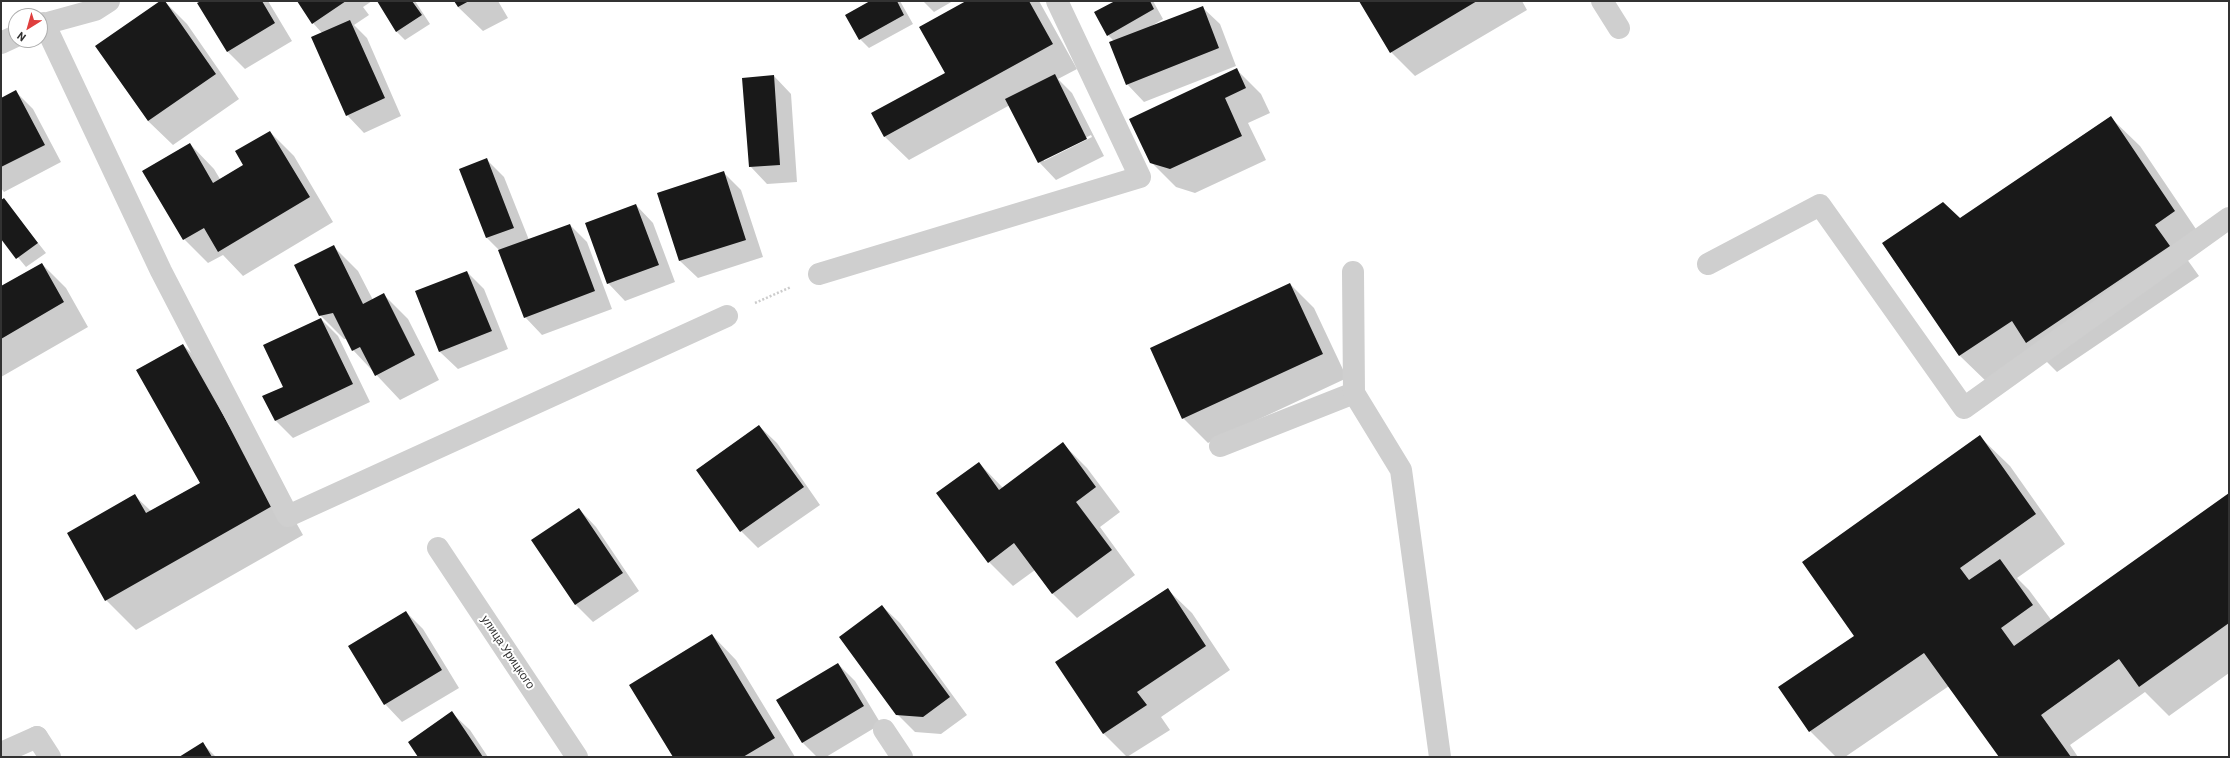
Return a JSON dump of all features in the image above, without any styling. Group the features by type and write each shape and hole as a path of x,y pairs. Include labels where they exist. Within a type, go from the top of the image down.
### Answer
{"street":[{"path":"48,22 94,10 109,1"},
{"path":"819,274 1140,176 1057,1"},
{"path":"1602,1 1619,28"},
{"path":"48,36 161,271 288,516 727,316"},
{"path":"1708,264 1820,205 1964,408 2229,218"},
{"path":"1353,272 1354,393 1401,470 1440,757"},
{"path":"1220,446 1354,393"},
{"name":"улица Урицкого","path":"438,548 577,757"},
{"path":"884,730 902,757"},
{"path":"1,753 37,737 50,757"}],"path":[{"path":"727,316 819,274"}],"building":[{"path":"160,1 165,1 216,74 148,121 95,46"},
{"path":"201,1 262,1 275,23 227,52 197,3"},
{"path":"297,1 346,1 312,24"},
{"path":"377,1 412,1 422,15 396,32"},
{"path":"454,1 469,1 458,7"},
{"path":"870,1 897,1 904,15 859,40 845,15"},
{"path":"966,1 1029,1 1053,44 884,137 871,113 945,73 919,27"},
{"path":"1115,1 1150,1 1154,9 1107,36 1094,12"},
{"path":"1359,1 1477,1 1390,53"},
{"path":"1203,6 1219,48 1126,85 1109,42"},
{"path":"350,20 385,98 346,116 311,37"},
{"path":"1237,68 1246,88 1225,98 1242,136 1170,169 1150,163 1129,119"},
{"path":"1055,74 1087,139 1038,163 1005,99"},
{"path":"774,75 780,165 749,167 742,78"},
{"path":"16,90 45,145 1,167 1,98"},
{"path":"2111,116 2175,211 2155,225 2170,246 2026,343 2012,321 1959,356 1882,243 1943,202 1960,218"},
{"path":"270,131 310,197 218,252 204,228 183,240 142,171 190,143 213,183 243,165 235,151"},
{"path":"487,158 514,228 486,238 459,169"},
{"path":"724,171 746,240 679,261 657,193"},
{"path":"4,198 38,243 16,259 1,239 1,200"},
{"path":"636,204 659,265 607,284 585,223"},
{"path":"570,224 595,291 524,318 498,250"},
{"path":"334,245 363,304 384,293 415,355 375,376 360,347 352,351 333,313 319,316 294,265"},
{"path":"42,263 64,302 1,339 1,286"},
{"path":"467,271 492,331 439,352 415,291"},
{"path":"1290,283 1323,354 1182,419 1150,348"},
{"path":"321,318 353,384 275,421 262,396 283,387 263,345"},
{"path":"183,344 274,505 105,601 67,533 135,494 146,513 200,483 136,370"},
{"path":"759,425 804,487 740,532 696,470"},
{"path":"1980,435 2036,514 1960,568 1969,580 2000,559 2033,605 2001,628 2014,646 2229,493 2229,623 2139,687 2119,659 2041,715 2071,757 1999,757 1924,653 1809,732 1778,687 1854,636 1802,562"},
{"path":"1063,442 1096,487 1076,502 1112,550 1052,594 1014,543 988,563 936,493 979,462 999,490"},
{"path":"579,508 623,573 575,605 531,540"},
{"path":"1168,588 1206,646 1137,692 1147,705 1103,734 1055,662"},
{"path":"882,605 950,697 923,717 896,715 839,637"},
{"path":"406,611 442,670 384,705 348,646"},
{"path":"712,634 775,738 743,757 673,757 629,685"},
{"path":"838,663 864,706 802,743 776,700"},
{"path":"452,711 483,757 418,757 408,742"},
{"path":"203,742 212,757 179,757"}]}
